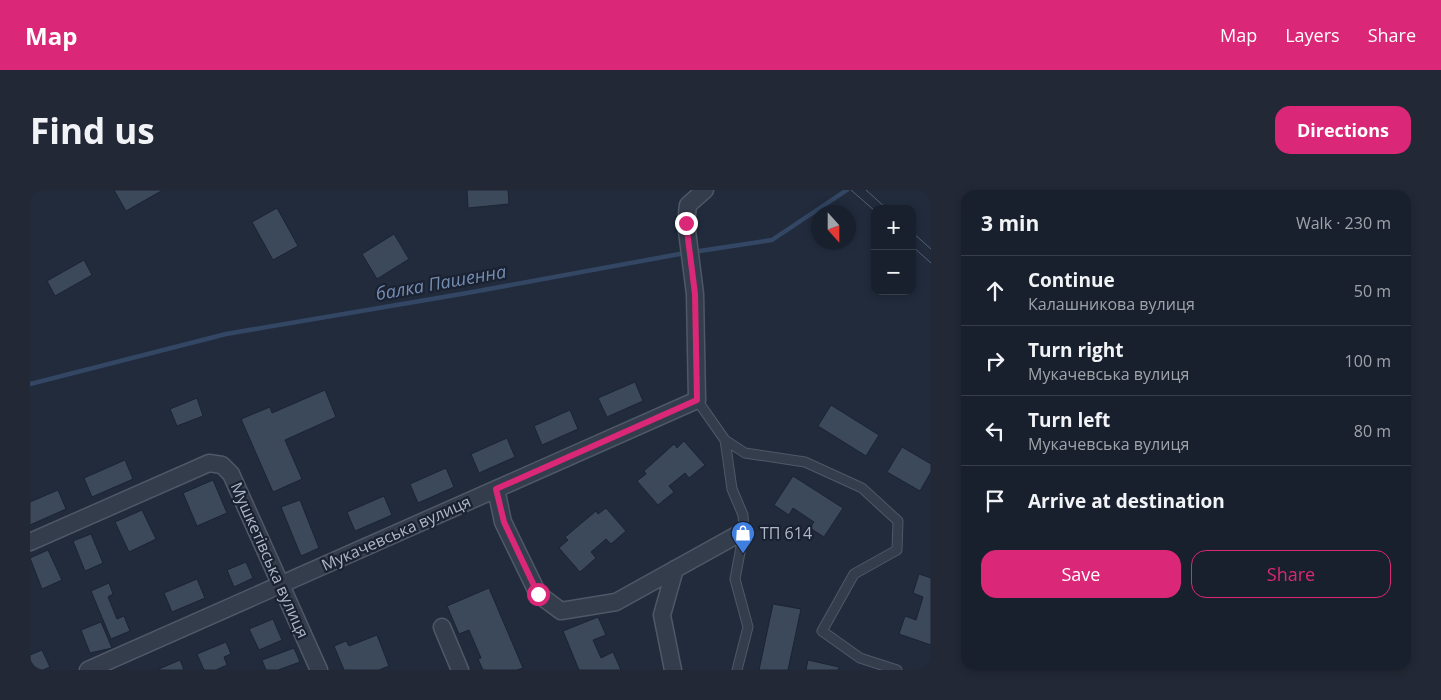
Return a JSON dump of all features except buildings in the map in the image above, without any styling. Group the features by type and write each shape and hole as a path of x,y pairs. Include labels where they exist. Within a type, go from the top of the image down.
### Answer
{"street":[{"path":"697,400 695,294 686,223 688,205 705,190"},
{"name":"Мукачевська вулиця","path":"88,670 697,400"},
{"name":"Мушкетівська вулиця","path":"30,542 209,463 222,466 230,474 282,584 319,670"},
{"path":"496,489 504,522 538,594 561,611 616,602 744,531"},
{"path":"672,670 662,615 675,570"},
{"path":"442,627 460,670"}],"lane":[{"path":"697,400 725,440 745,453 805,462 862,488 898,521 897,550 854,574 822,630 860,658 897,670"},
{"path":"725,440 732,489 744,515 744,531 735,579 748,627 737,670"}],"waterway":[{"name":"балка Пашенна","path":"693,252 772,240 847,190"},
{"name":"балка Пашенна","path":"30,384 226,334 467,293 685,253"}],"tram line":[{"path":"851,190 871,208"},
{"path":"866,190 883,205"},
{"path":"916,236 931,249"},
{"path":"916,250 931,263"}],"place":[{"name":"ТП 614","path":"743,554"}],"route":[{"path":"538,594 504,522 496,489 697,400 695,294 686,223"}]}
